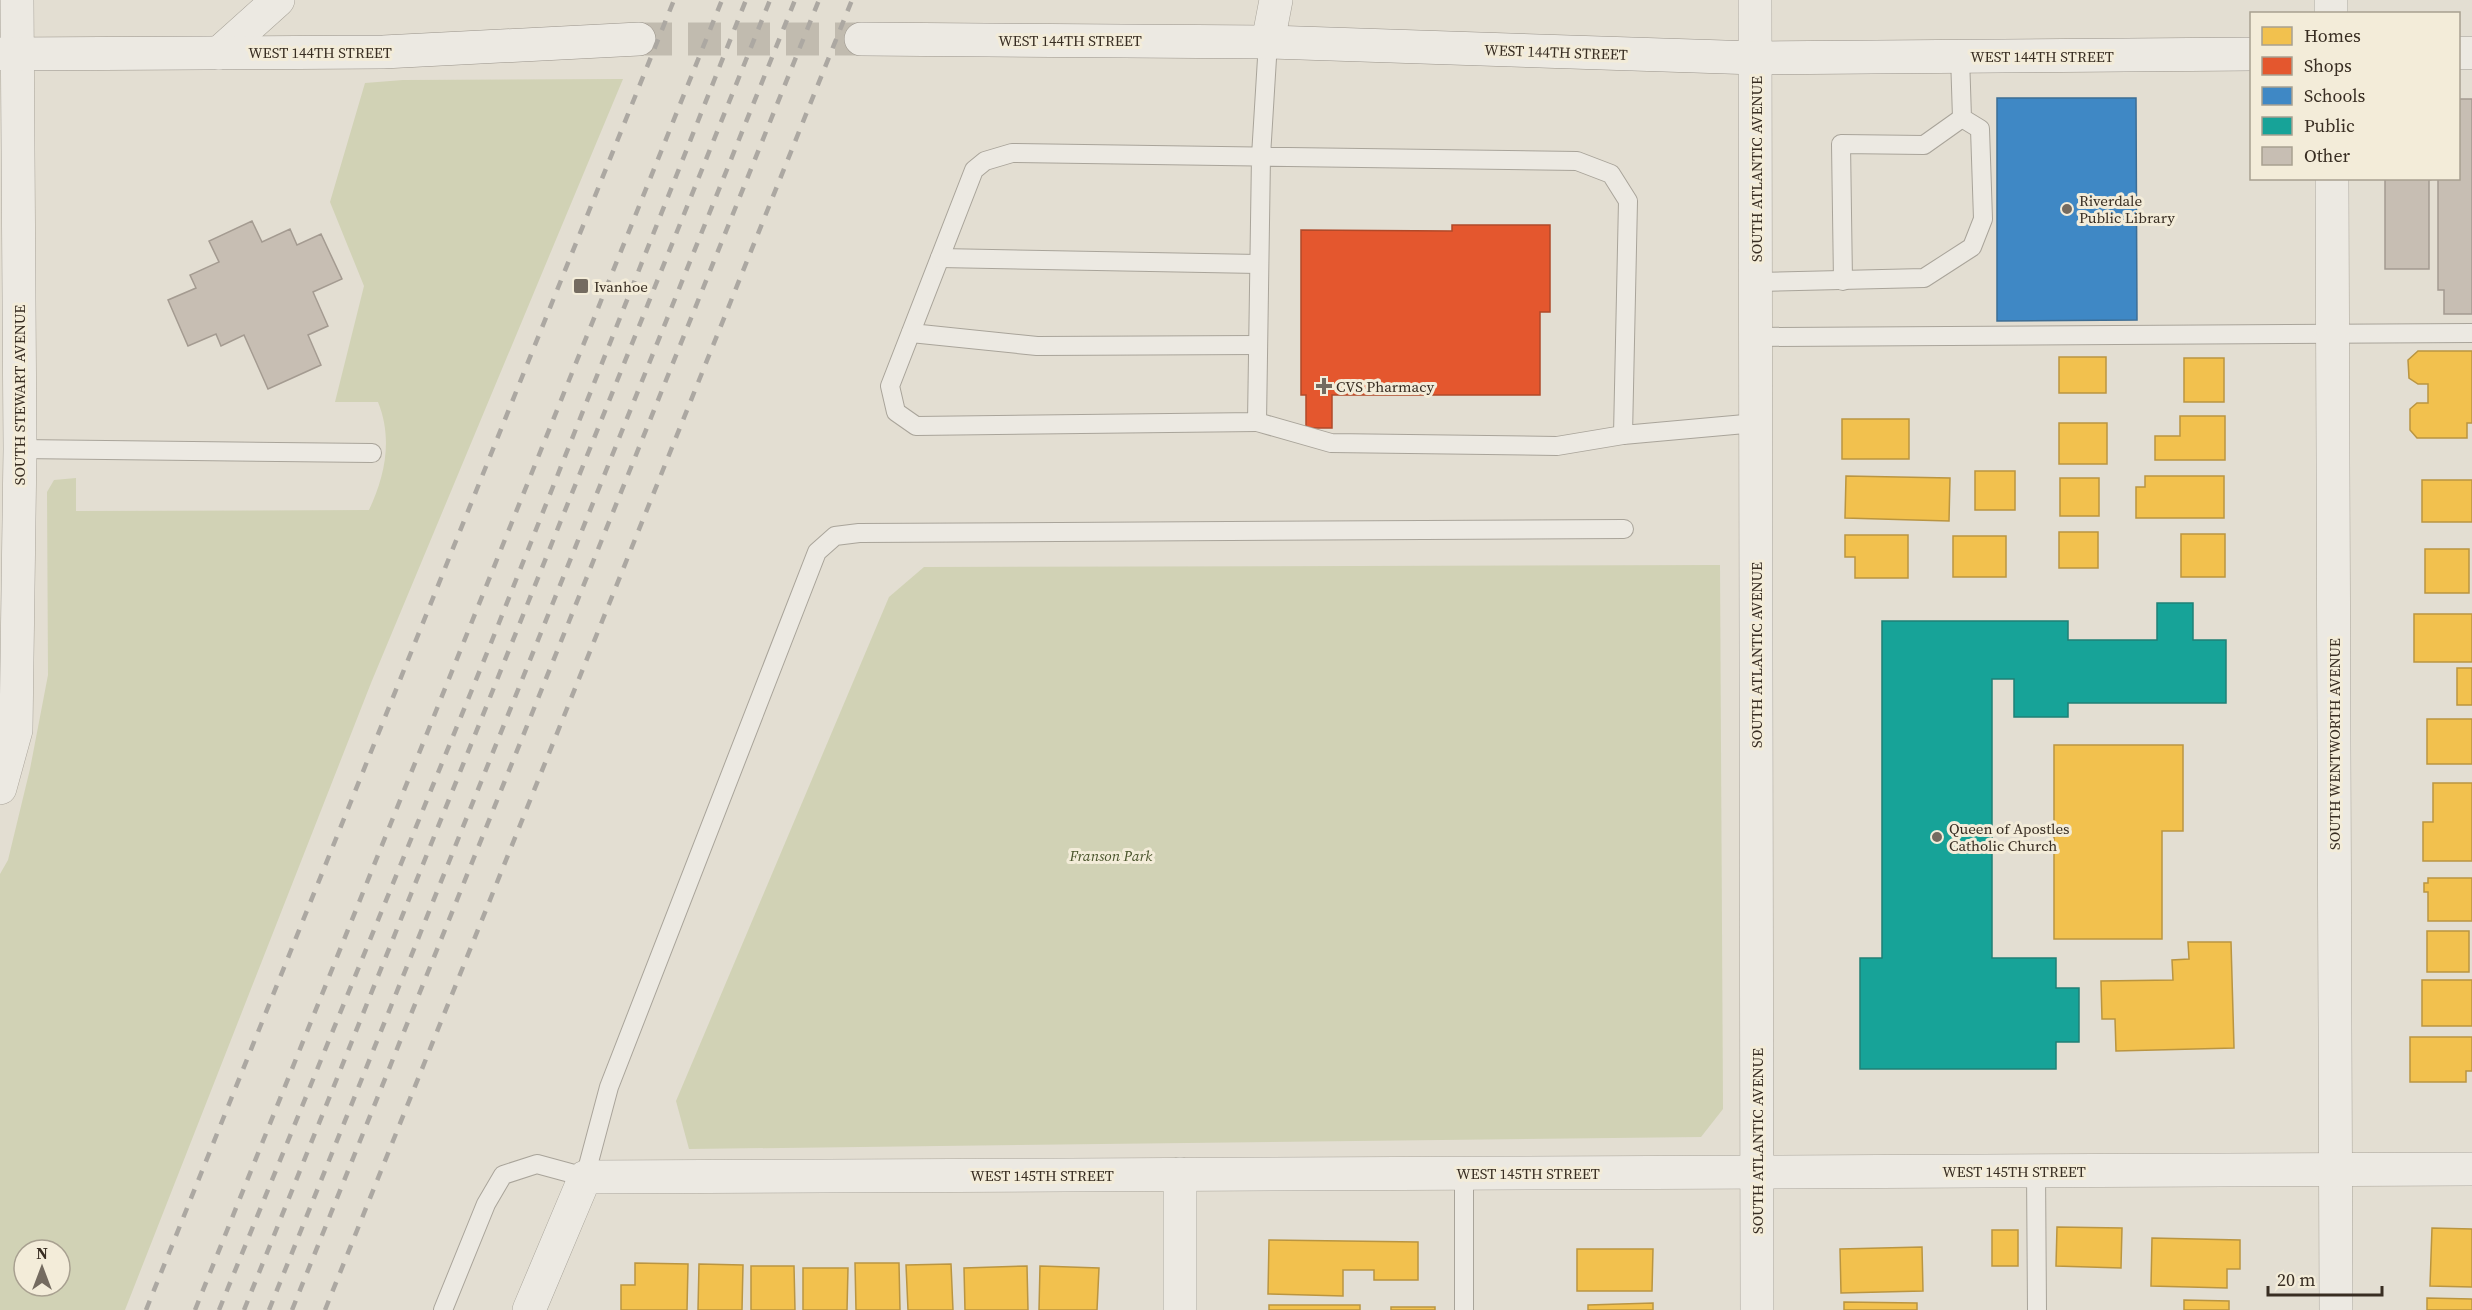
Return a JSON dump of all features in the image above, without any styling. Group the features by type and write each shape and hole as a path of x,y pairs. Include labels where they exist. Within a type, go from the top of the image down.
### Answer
{"street":[{"name":"SOUTH STEWART AVENUE","path":"0,788 16,730 20,448 10,348 8,54 17,0"},
{"path":"219,53 278,0"},
{"path":"1268,42 1276,0"},
{"name":"SOUTH ATLANTIC AVENUE","path":"1755,0 1757,1310"},
{"name":"WEST 144TH STREET","path":"8,54 383,52 639,39"},
{"name":"WEST 144TH STREET","path":"861,39 1268,42 1756,58 2250,54"},
{"name":"SOUTH WENTWORTH AVENUE","path":"2332,180 2336,1310"},
{"name":"WEST 145TH STREET","path":"585,1177 2472,1169"},
{"path":"1180,1174 1180,1310"},
{"path":"529,1310 585,1177"}],"lane":[{"path":"1257,422 1261,156 1268,42"},
{"path":"1960,56 1962,118"},
{"path":"1756,282 1924,278 1972,247 1983,219 1980,129 1962,118"},
{"path":"1843,281 1841,144 1924,146 1962,118"},
{"path":"1623,435 1628,201 1611,174 1577,161 1012,153 985,161 974,170 890,386 896,412 916,426 1257,422 1331,443 1557,446 1623,435 1756,423"},
{"path":"940,258 1258,264"},
{"path":"911,333 1037,346 1258,345"},
{"path":"1756,337 2472,333"},
{"path":"20,448 372,453"},
{"path":"443,1310 486,1204 503,1175 537,1164 585,1177 609,1087 817,552 835,536 871,533 1624,529"},
{"path":"2036,1170 2037,1310"},
{"path":"1464,1173 1464,1310"}],"green space":[{"path":"623,79 371,683 125,1310 0,1310 0,874 8,860 30,769 48,675 47,492 54,480 76,478 76,511 369,510 383,471 385,430 378,402 335,402 364,286 330,202 365,83 403,80"},
{"name":"Franson Park","path":"1720,565 1723,1109 1701,1137 689,1149 676,1101 889,597 924,567"}],"building: Homes":[{"path":"2418,351 2472,351 2472,423 2467,423 2467,438 2417,438 2410,430 2410,409 2417,403 2428,403 2428,384 2418,384 2409,378 2408,360"},
{"path":"2059,357 2106,357 2106,393 2059,393"},
{"path":"2184,358 2224,358 2224,402 2184,402"},
{"path":"2180,416 2225,416 2225,460 2155,460 2155,436 2180,436"},
{"path":"1842,419 1909,419 1909,459 1842,459"},
{"path":"2059,423 2107,423 2107,464 2059,464"},
{"path":"1975,471 2015,471 2015,510 1975,510"},
{"path":"1846,476 1950,478 1949,521 1845,518"},
{"path":"2145,476 2224,476 2224,518 2136,518 2136,487 2145,487"},
{"path":"2060,478 2099,478 2099,516 2060,516"},
{"path":"2422,480 2472,480 2472,522 2422,522"},
{"path":"2059,532 2098,532 2098,568 2059,568"},
{"path":"2181,534 2225,534 2225,577 2181,577"},
{"path":"1845,535 1908,535 1908,578 1855,578 1855,557 1845,557"},
{"path":"1953,536 2006,536 2006,577 1953,577"},
{"path":"2425,549 2469,549 2469,593 2425,593"},
{"path":"2414,614 2472,614 2472,662 2414,662"},
{"path":"2457,668 2472,668 2472,705 2457,705"},
{"path":"2427,719 2472,719 2472,764 2427,764"},
{"path":"2054,745 2183,745 2183,831 2162,831 2162,939 2054,939"},
{"path":"2433,783 2472,783 2472,861 2423,861 2423,822 2433,822"},
{"path":"2428,878 2472,878 2472,921 2428,921 2428,892 2424,892 2424,883 2428,883"},
{"path":"2427,931 2469,931 2469,972 2427,972"},
{"path":"2188,942 2231,942 2234,1048 2116,1051 2115,1019 2102,1019 2101,981 2173,980 2172,960 2189,959"},
{"path":"2422,980 2472,980 2472,1026 2422,1026"},
{"path":"2410,1037 2472,1037 2472,1071 2466,1071 2466,1082 2410,1082"},
{"path":"2057,1227 2122,1228 2121,1268 2056,1266"},
{"path":"2432,1228 2472,1229 2472,1287 2430,1286"},
{"path":"1992,1230 2018,1230 2018,1266 1992,1266"},
{"path":"2152,1238 2240,1240 2240,1269 2227,1269 2227,1288 2151,1286"},
{"path":"1269,1240 1418,1242 1418,1280 1374,1280 1374,1270 1343,1270 1343,1296 1268,1294"},
{"path":"1922,1247 1923,1291 1841,1293 1840,1249"},
{"path":"1577,1249 1653,1249 1652,1291 1577,1291"},
{"path":"635,1263 688,1264 687,1310 621,1310 621,1285 635,1285"},
{"path":"855,1263 899,1263 900,1310 856,1310"},
{"path":"699,1264 743,1265 742,1310 698,1310"},
{"path":"951,1264 953,1310 908,1310 906,1265"},
{"path":"751,1266 794,1266 795,1310 751,1310"},
{"path":"1027,1266 1028,1310 965,1310 964,1268"},
{"path":"1040,1266 1099,1268 1097,1310 1039,1310"},
{"path":"803,1268 848,1268 847,1310 803,1310"},
{"path":"2427,1298 2472,1299 2472,1310 2427,1310"},
{"path":"2184,1300 2229,1301 2229,1310 2184,1310"},
{"path":"1844,1302 1917,1303 1917,1310 1844,1310"},
{"path":"1653,1303 1653,1310 1588,1310 1588,1305"},
{"path":"1269,1305 1360,1305 1360,1310 1269,1310"},
{"path":"1391,1307 1435,1307 1435,1310 1391,1310"}],"building: Shops":[{"name":"CVS Pharmacy","path":"1452,225 1550,225 1550,312 1540,312 1540,395 1332,395 1332,428 1306,428 1306,395 1301,395 1301,230 1452,231"}],"building: Schools":[{"name":"Riverdale Public Library","path":"1997,98 2136,98 2137,320 1997,321"}],"building: Public":[{"name":"Queen of Apostles Catholic Church","path":"2157,603 2193,603 2193,640 2226,640 2226,703 2068,703 2068,717 2014,717 2014,679 1992,679 1992,958 2056,958 2056,988 2079,988 2079,1042 2056,1042 2056,1069 1860,1069 1860,958 1882,958 1882,621 2068,621 2068,640 2157,640"}],"building: Other":[{"path":"2460,99 2472,99 2472,314 2444,314 2444,290 2438,290 2438,180 2460,180"},
{"path":"2385,180 2429,180 2429,269 2385,269"},
{"path":"252,221 262,242 290,229 297,245 321,234 342,279 313,292 328,326 308,335 321,365 268,389 244,335 221,346 216,334 188,346 168,300 196,288 190,275 219,262 209,241"}],"tunnel":[{"path":"639,39 861,39"}],"railway":[{"path":"146,1310 674,0"},
{"path":"195,1310 722,0"},
{"path":"219,1310 491,643 746,0"},
{"path":"244,1310 770,0"},
{"path":"269,1310 795,0"},
{"path":"292,1310 819,0"},
{"path":"325,1310 852,0"}],"place":[{"name":"Riverdale Public Library","path":"2067,209"},
{"name":"Ivanhoe","path":"581,286"},
{"name":"CVS Pharmacy","path":"1324,386"},
{"name":"Queen of Apostles Catholic Church","path":"1937,837"}]}
